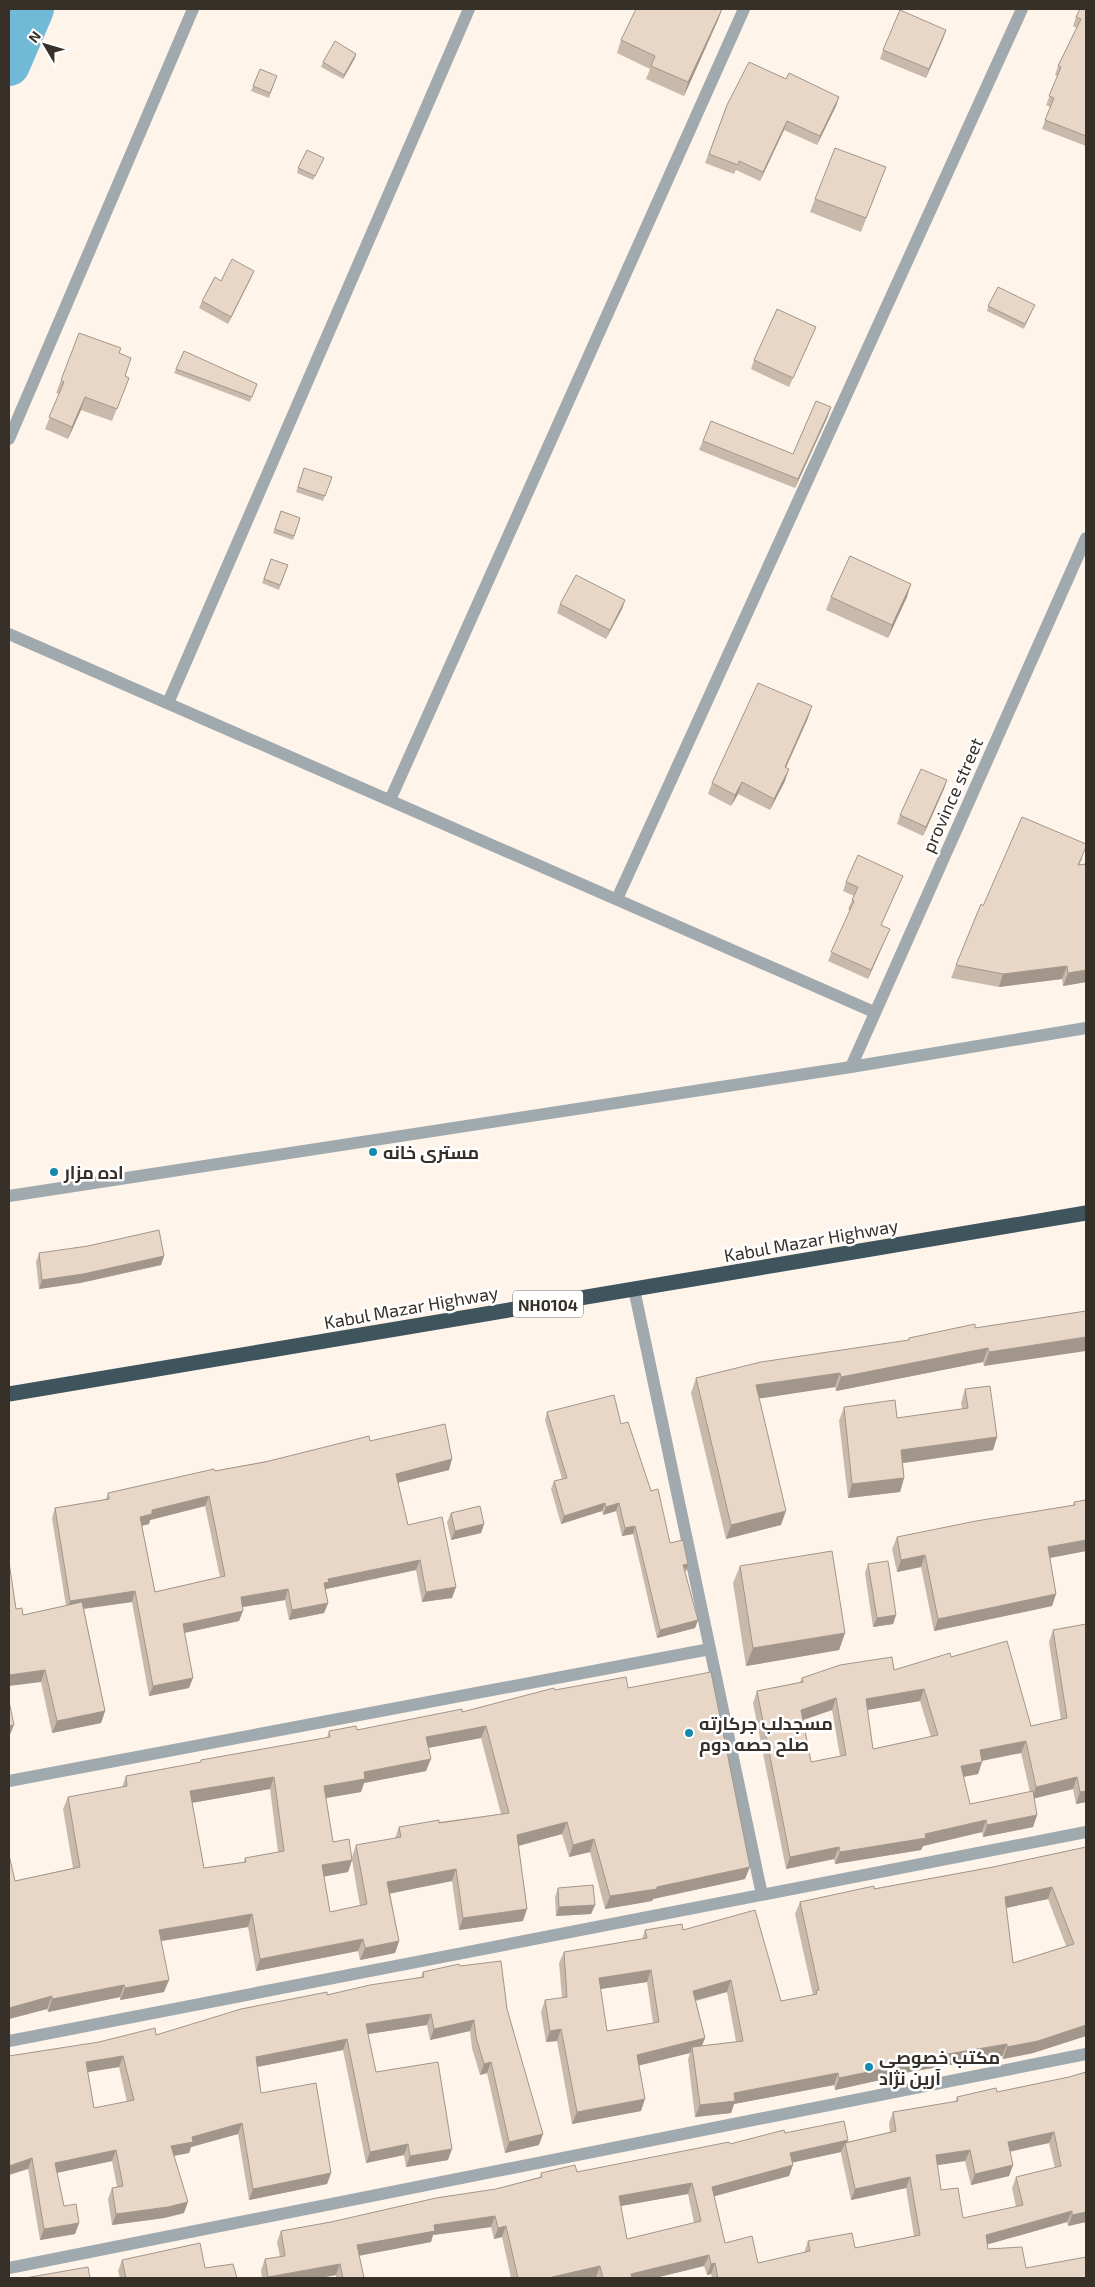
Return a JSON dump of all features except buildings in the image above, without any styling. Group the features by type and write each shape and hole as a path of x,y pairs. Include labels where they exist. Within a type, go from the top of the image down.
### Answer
{"highway":[{"name":"Kabul Mazar Highway","path":"9,1394 1086,1213"}],"street":[{"path":"9,439 194,9"},
{"path":"168,703 469,9"},
{"path":"390,800 744,9"},
{"path":"617,899 1022,9"},
{"name":"province street","path":"851,1067 1086,538"},
{"path":"9,634 874,1012"},
{"path":"9,1196 851,1067 1086,1028"},
{"path":"634,1289 762,1895"},
{"path":"9,1781 710,1649"},
{"path":"9,2041 1086,1832"},
{"path":"9,2268 1086,2054"}],"waterway":[{"path":"9,65 33,9"}],"place":[{"name":"مستری خانه","path":"373,1152"},
{"name":"اده مزار","path":"54,1172"},
{"name":"مسجدلب جرکارته صلح حصه دوم","path":"689,1733"},
{"name":"مکتب خصوصی آرین نژاد","path":"869,2067"}]}
